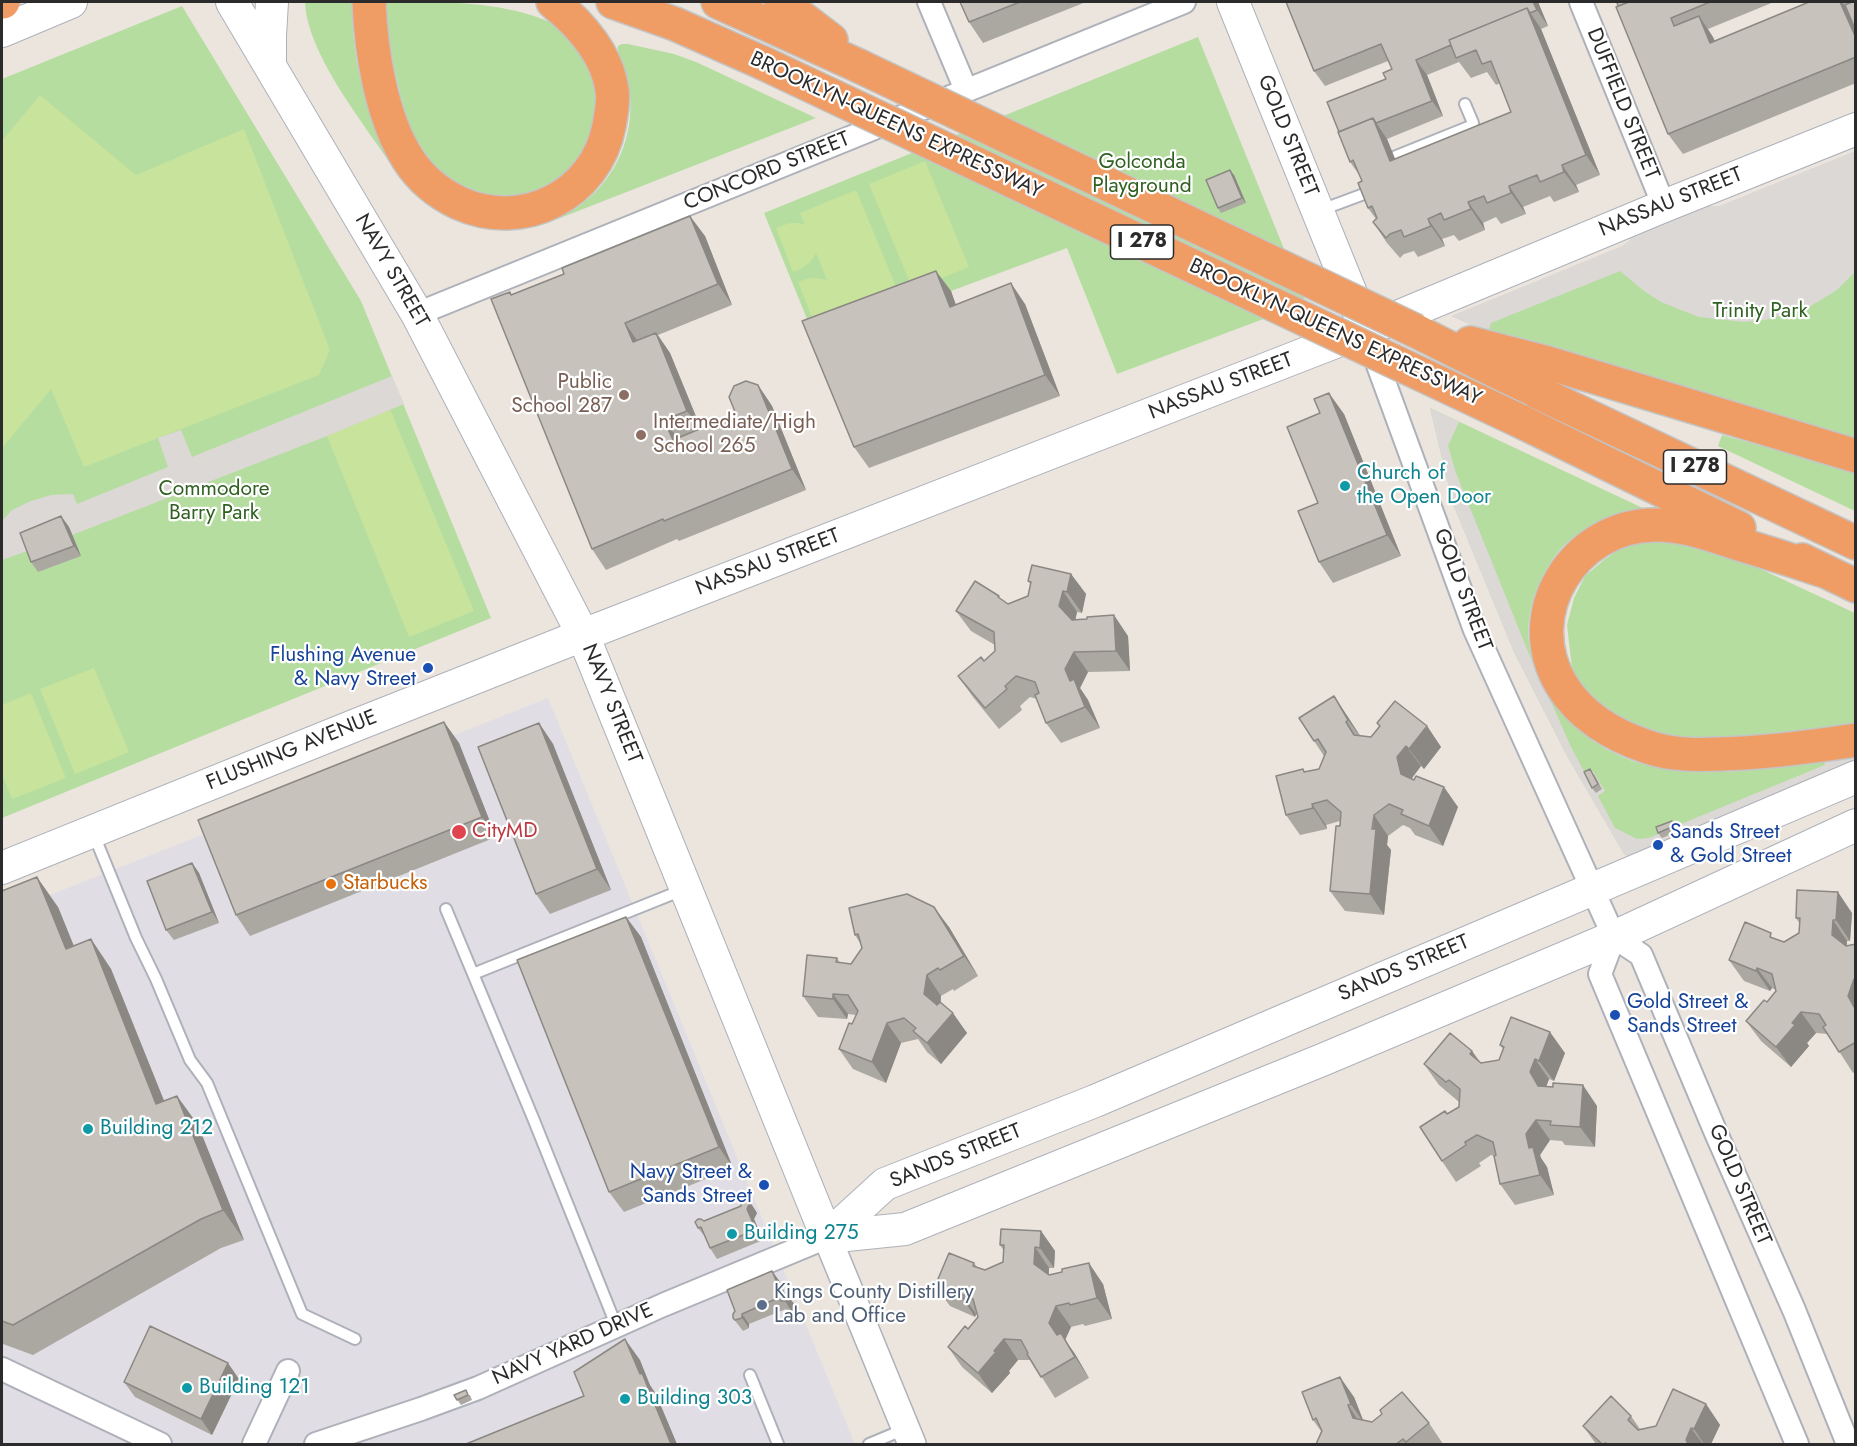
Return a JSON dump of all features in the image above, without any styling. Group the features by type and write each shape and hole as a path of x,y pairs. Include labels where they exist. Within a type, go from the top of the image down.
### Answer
{"highway":[{"path":"369,2 371,42 383,97 398,141 408,159 434,188 450,199 472,209 494,213 518,213 540,207 566,194 586,176 599,156 607,135 611,113 612,90 606,67 581,27 553,2"},
{"name":"BROOKLYN-QUEENS EXPRESSWAY","path":"614,2 675,24 763,63 1520,421 1856,586"},
{"name":"BROOKLYN-QUEENS EXPRESSWAY","path":"718,2 783,13 824,33 859,66 1416,331 1541,377"},
{"path":"1541,377 1856,456"},
{"name":"I 278","path":"1541,377 1856,543"},
{"path":"1821,570 1676,526 1633,527 1616,532 1594,543 1576,558 1563,575 1554,592 1550,610 1547,629 1548,645 1557,674 1572,700 1605,728 1629,741 1650,748 1675,754 1742,753 1856,740"}],"main road":[{"path":"2,31 71,2"},
{"name":"NAVY STREET","path":"231,2 417,314 583,635 827,1237"},
{"path":"270,65 272,2"},
{"name":"GOLD STREET","path":"1233,2 1366,330"},
{"name":"NASSAU STREET","path":"583,635 1366,330 1856,129"},
{"name":"FLUSHING AVENUE","path":"2,868 583,635"},
{"name":"SANDS STREET","path":"827,1237 885,1184 1095,1101 1856,777"},
{"path":"827,1237 904,1229 1322,1060 1614,937 1856,825"}],"street":[{"path":"929,2 966,90"},
{"name":"CONCORD STREET","path":"417,314 1184,2"},
{"name":"DUFFIELD STREET","path":"1581,2 1664,206"},
{"name":"GOLD STREET","path":"1366,330 1475,630 1614,937 1641,955 1794,1310 1848,1444"},
{"path":"1614,937 1600,974 1797,1444"},
{"name":"NAVY YARD DRIVE","path":"316,1444 463,1394 616,1325 827,1237"},
{"name":"NAVY STREET","path":"827,1237 909,1437"},
{"path":"2,1369 160,1444"},
{"path":"254,1444 288,1371"}],"lane":[{"path":"1394,157 1472,126 1473,123 1465,104"},
{"path":"1318,212 1372,191"},
{"path":"92,832 190,1060 207,1083 302,1314 355,1339"},
{"path":"473,974 687,888"},
{"path":"446,909 616,1325"},
{"path":"750,1375 778,1444"},
{"path":"869,1444 909,1437"}],"shaded area":[{"path":"1855,151 1855,272 1837,290 1804,310 1764,320 1744,322 1699,317 1661,302 1620,271 1491,323 1488,333 1451,316 1622,246 1629,241 1633,232 1705,204 1719,206"},
{"path":"392,376 404,404 72,535 2,560 2,521 12,510 51,495 73,494 77,504 168,467 158,438 181,430 192,457"},
{"path":"1430,408 1459,422 1448,446 1456,473 1539,679 1586,775 1593,771 1605,791 1598,796 1615,828 1637,839 1678,831 1676,826 1825,765 1823,760 1855,753 1855,765 1632,857 1624,854 1567,756 1514,652 1453,504"},
{"path":"548,698 855,1444 2,1444 2,914"}],"green space":[{"path":"305,2 353,2 357,64 367,105 390,163 351,107 325,64 308,22"},
{"path":"385,2 490,6 530,15 550,22 563,31 583,55 593,76 596,90 596,112 593,127 581,155 563,176 539,189 513,196 486,195 460,186 437,171 417,145 405,111 394,64"},
{"name":"Commodore Barry Park","path":"182,6 361,301 491,618 2,818 2,79"},
{"name":"Golconda Playground","path":"1198,37 1306,303 1117,374 1067,248 816,341 764,213"},
{"path":"622,44 674,54 696,62 816,118 555,220 580,206 595,193 613,169 626,140 630,94 618,50 618,46"},
{"path":"40,95 136,175 244,129 330,350 319,375 84,467 51,389 2,448 2,141"},
{"path":"925,161 969,267 913,290 869,184"},
{"name":"Trinity Park","path":"1855,171 1855,439 1488,333 1470,325"},
{"path":"856,190 900,296 843,319 838,306 834,314 815,325 798,282 813,278 827,280 816,253 807,265 793,272 776,228 793,223 805,225 800,213"},
{"path":"1430,408 1647,510 1597,525 1570,540 1551,562 1540,581 1529,617 1529,645 1536,672 1549,696 1566,718 1588,737 1612,752 1639,763 1690,772 1775,767 1855,753 1628,856 1624,854 1567,756 1514,652 1453,504"},
{"path":"390,409 474,611 409,637 327,436"},
{"path":"1722,435 1855,472 1855,511 1718,446"},
{"path":"1650,539 1676,539 1752,565 1855,613 1855,725 1760,739 1661,738 1616,720 1581,687 1572,668 1567,625 1574,598 1585,576 1625,546"},
{"path":"94,668 129,752 75,774 40,689"},
{"path":"31,693 66,778 12,799 2,774 2,705"}],"building":[{"path":"960,2 1020,2 969,22"},
{"path":"1286,2 1533,2 1537,10 1530,13 1527,8 1449,40 1451,45 1416,60 1432,101 1376,123 1373,118 1339,132 1327,102 1386,79 1383,73 1392,69 1381,44 1314,71"},
{"path":"1617,2 1629,2 1618,6"},
{"path":"1629,2 1710,2 1671,18 1674,26 1699,16 1710,43 1809,2 1840,2 1856,38 1856,57 1668,134 1616,7"},
{"path":"1856,2 1856,31 1845,5"},
{"path":"1527,8 1586,155 1562,165 1564,172 1540,182 1537,175 1509,186 1511,193 1487,203 1484,196 1468,202 1471,209 1444,220 1441,213 1428,219 1431,226 1404,237 1401,230 1386,238 1373,222 1377,218 1372,206 1368,208 1358,183 1362,181 1353,160 1350,162 1338,132 1373,118 1390,161 1511,112 1491,61 1482,64 1476,50 1456,58 1449,40"},
{"path":"1230,170 1242,198 1218,208 1206,180"},
{"path":"690,216 718,284 625,323 633,342 656,333 687,411 664,420 673,440 736,414 729,397 734,386 746,381 758,385 792,469 592,549 491,299 510,292 511,295 564,274 562,268"},
{"path":"936,271 950,307 1011,283 1045,375 854,447 802,321"},
{"name":"Church of the Open Door","path":"1329,393 1387,535 1319,562 1298,511 1318,503 1287,427 1320,413 1314,399"},
{"path":"61,516 74,546 31,562 20,533"},
{"path":"1032,565 1071,574 1067,592 1063,591 1059,606 1072,620 1114,615 1116,651 1074,652 1065,669 1070,681 1074,679 1085,707 1046,723 1035,695 1039,693 1035,682 1016,676 1005,686 1007,689 985,708 958,676 981,657 984,661 995,651 994,632 956,611 975,581 1008,604 1028,596 1031,582 1028,581"},
{"path":"1334,696 1354,735 1371,737 1380,726 1377,723 1395,701 1427,726 1409,749 1406,746 1397,757 1401,774 1414,780 1416,776 1444,787 1429,826 1401,814 1403,810 1389,804 1374,815 1372,829 1376,829 1370,894 1330,891 1336,826 1340,826 1341,812 1327,800 1312,804 1313,808 1286,815 1276,776 1303,769 1304,772 1319,769 1326,752 1318,739 1314,741 1299,718"},
{"path":"444,722 482,817 236,915 198,820"},
{"path":"539,723 597,869 536,894 478,747"},
{"path":"1590,769 1598,784 1592,788 1584,772"},
{"path":"1672,821 1674,826 1658,833 1656,827"},
{"path":"192,863 212,912 166,930 147,881"},
{"name":"Building 212","path":"37,877 66,949 91,939 156,1104 177,1096 223,1210 201,1219 13,1325 2,1321 2,891"},
{"path":"1797,890 1838,892 1836,920 1833,920 1832,935 1846,946 1856,944 1856,979 1854,979 1848,996 1856,1007 1856,1042 1839,1052 1823,1027 1826,1025 1819,1014 1801,1012 1792,1023 1795,1025 1776,1047 1746,1021 1764,1000 1767,1002 1776,991 1772,974 1757,968 1756,971 1729,960 1745,922 1771,933 1770,937 1784,942 1799,933 1800,918 1796,918"},
{"path":"907,894 934,907 964,956 927,975 924,994 937,1005 940,1002 953,1013 927,1043 913,1031 916,1028 904,1018 887,1023 872,1062 839,1049 849,1023 852,1024 858,1011 848,995 833,994 833,999 803,996 807,955 837,958 836,962 851,964 862,948 858,934 855,935 849,908"},
{"path":"626,917 719,1147 609,1192 517,960"},
{"path":"1511,1017 1550,1032 1539,1061 1535,1059 1530,1072 1538,1086 1553,1087 1553,1083 1583,1085 1580,1127 1550,1125 1551,1121 1536,1120 1526,1134 1529,1148 1533,1147 1540,1175 1500,1184 1493,1142 1477,1135 1442,1161 1420,1127 1445,1111 1447,1114 1459,1107 1460,1089 1449,1080 1446,1082 1424,1064 1450,1033 1472,1051 1470,1054 1481,1063 1499,1060 1504,1047 1500,1045"},
{"path":"743,1200 750,1202 747,1209 756,1230 710,1248 701,1227 698,1228 695,1222 698,1219 704,1221 741,1206"},
{"path":"1001,1229 1041,1231 1040,1248 1035,1247 1034,1264 1049,1275 1062,1272 1062,1269 1089,1263 1097,1298 1056,1306 1049,1323 1057,1335 1061,1333 1075,1357 1041,1377 1021,1340 1004,1339 978,1373 948,1347 965,1326 968,1329 978,1317 973,1299 935,1286 949,1253 985,1270 1003,1262 1004,1245 1000,1245"},
{"path":"772,1271 781,1292 787,1295 785,1301 778,1298 742,1314 742,1318 735,1320 733,1314 735,1311 727,1290"},
{"name":"Building 121","path":"150,1326 228,1363 201,1419 124,1382"},
{"path":"625,1339 640,1374 642,1373 671,1444 466,1444 584,1396 574,1372"},
{"path":"1340,1377 1351,1404 1348,1405 1353,1418 1372,1422 1382,1414 1380,1410 1402,1392 1429,1423 1406,1442 1403,1439 1396,1444 1316,1444 1322,1431 1316,1418 1313,1420 1302,1392"},
{"path":"1673,1389 1706,1404 1694,1429 1691,1428 1686,1440 1688,1444 1602,1444 1583,1426 1611,1396 1631,1416 1628,1420 1638,1430 1656,1426"},
{"path":"466,1390 468,1395 457,1400 454,1395"}],"place":[{"name":"Public School 287","path":"624,395"},
{"name":"Intermediate/High School 265","path":"641,435"},
{"name":"Church of the Open Door","path":"1345,486"},
{"name":"Flushing Avenue & Navy Street","path":"428,668"},
{"name":"CityMD","path":"459,832"},
{"name":"Sands Street & Gold Street","path":"1658,845"},
{"name":"Starbucks","path":"331,884"},
{"name":"Gold Street & Sands Street","path":"1615,1015"},
{"name":"Building 212","path":"88,1129"},
{"name":"Navy Street & Sands Street","path":"764,1185"},
{"name":"Building 275","path":"732,1234"},
{"name":"Kings County Distillery Lab and Office","path":"762,1305"},
{"name":"Building 121","path":"187,1388"},
{"name":"Building 303","path":"625,1399"}]}
